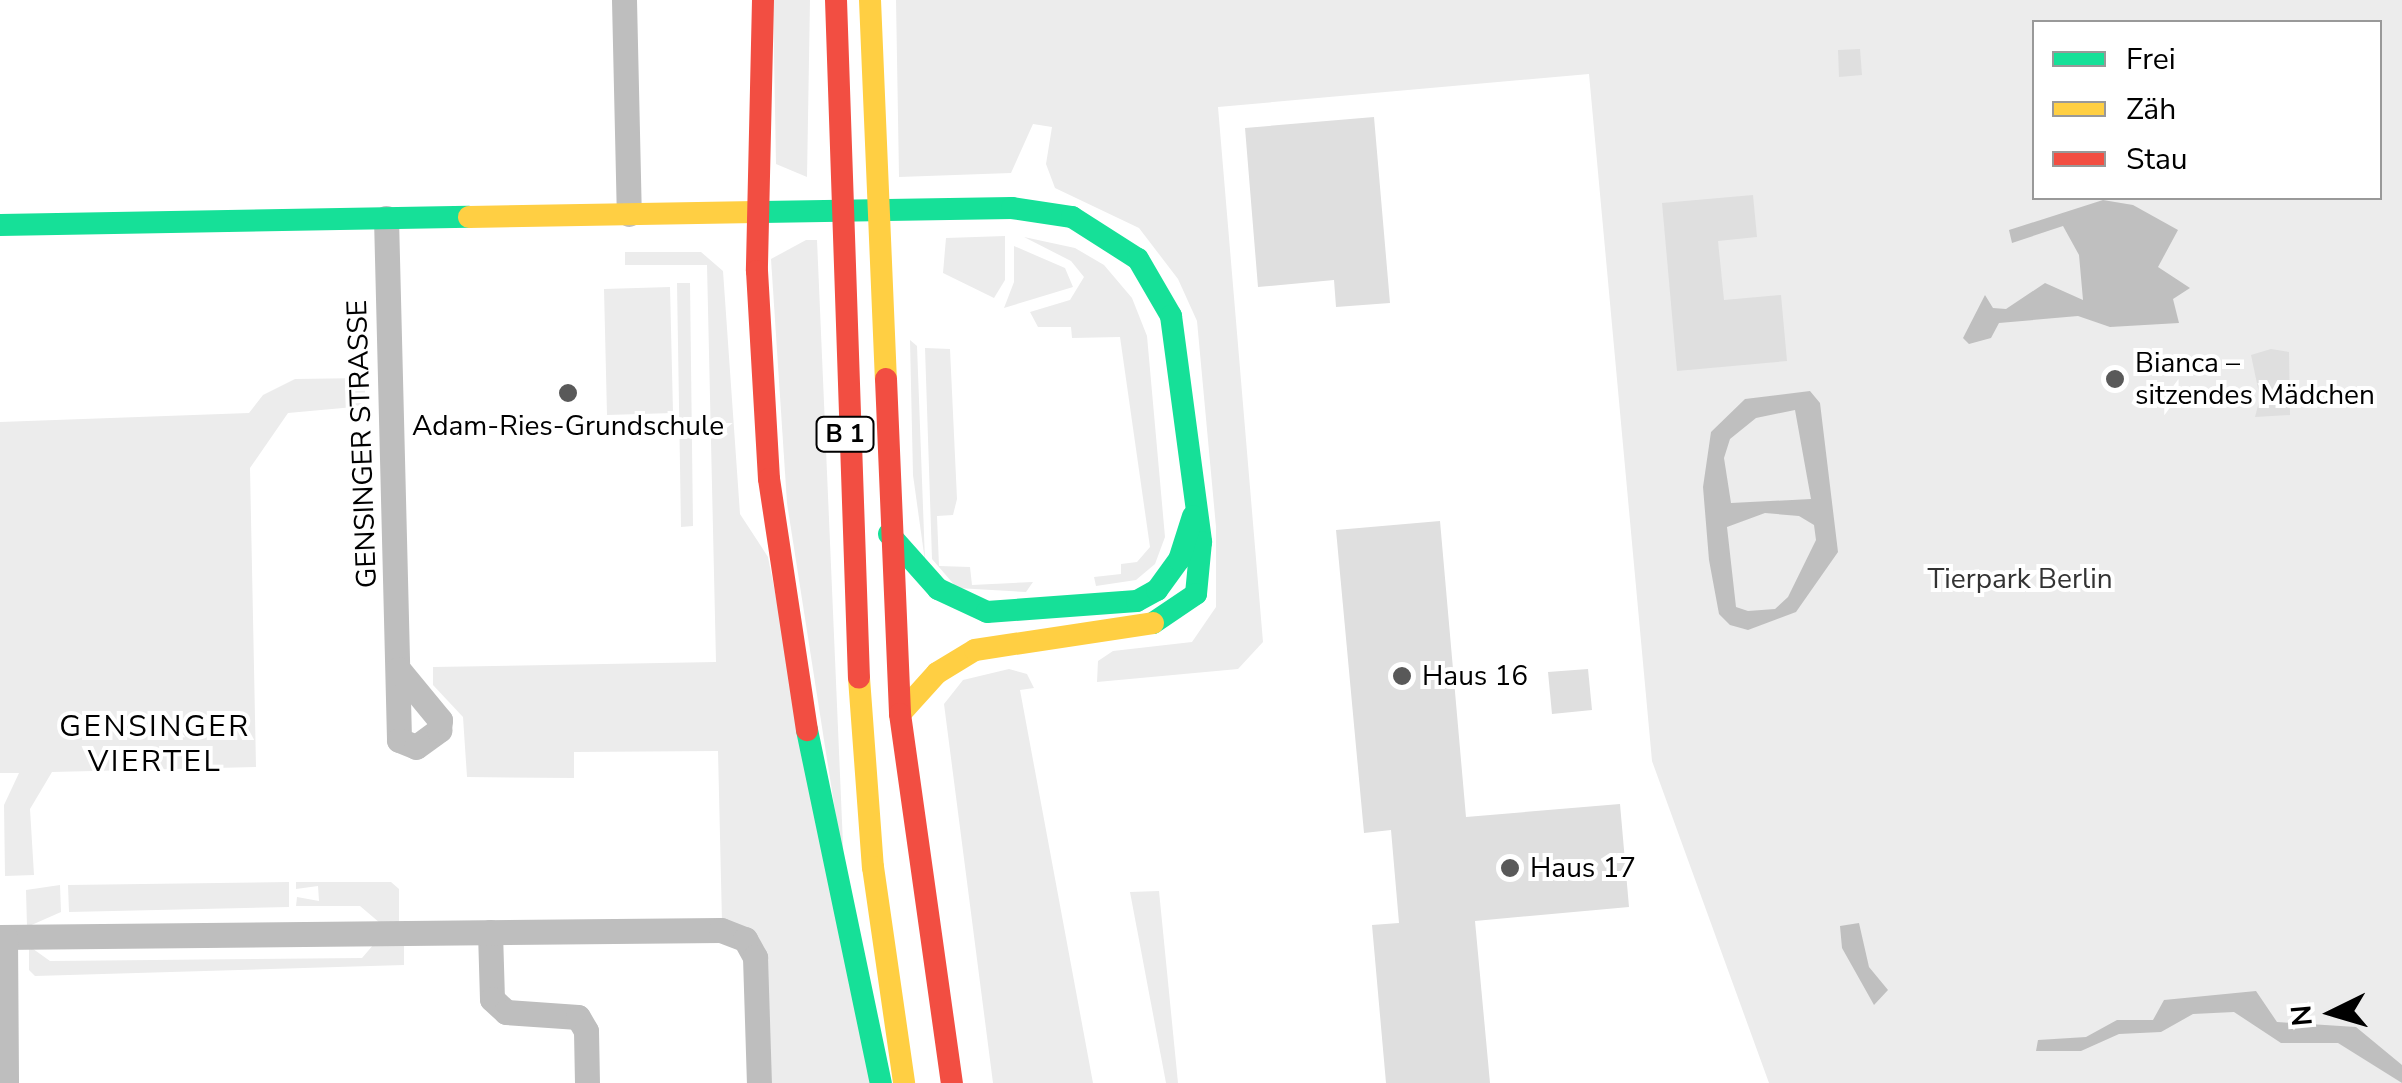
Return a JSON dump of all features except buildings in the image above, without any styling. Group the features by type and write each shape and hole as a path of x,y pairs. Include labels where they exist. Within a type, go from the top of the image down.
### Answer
{"main road":[{"path":"764,0 756,212 769,478 816,799 881,1083"},
{"name":"B 1","path":"836,0 848,540 873,866 904,1083"},
{"name":"B 1","path":"870,0 889,534 900,714 952,1083"},
{"path":"0,226 1012,208 1097,228 1138,259 1161,292 1178,343 1202,570 1196,594 1178,614 1149,625 975,650 936,673 900,714"},
{"path":"889,534 938,589 987,612 1004,611 1137,600 1157,590 1179,560 1194,513"}],"street":[{"path":"624,0 628,214"},
{"name":"GENSINGER STRASSE","path":"386,218 398,668"},
{"path":"490,932 492,999 506,1012 578,1017 586,1031 588,1083"},
{"path":"6,1083 2,937 490,932 734,933 755,957 759,1083"}],"green space":[{"path":"773,0 810,0 807,177 776,164"},
{"name":"Tierpark Berlin","path":"896,0 2402,0 2402,1083 1769,1083 1652,761 1589,74 1218,107 1263,642 1238,669 1097,682 1098,661 1113,651 1192,642 1216,607 1216,527 1197,321 1178,279 1139,228 1055,188 1046,164 1052,127 1033,124 1011,173 899,177"},
{"path":"1005,236 1005,280 994,298 943,273 946,238"},
{"path":"1024,237 1075,248 1104,265 1132,298 1147,336 1165,537 1155,564 1136,580 1096,586 1094,577 1121,574 1121,564 1137,562 1150,547 1120,337 1072,338 1071,327 1038,327 1030,312 1070,300 1084,277 1071,261"},
{"path":"806,240 817,240 844,868 787,503 771,259"},
{"path":"1014,246 1065,268 1073,287 1004,308 1014,282"},
{"path":"625,252 701,252 723,271 740,514 768,557 873,1083 767,1083 765,958 722,922 718,751 574,752 574,778 467,777 463,717 433,685 433,667 716,662 707,265 625,265"},
{"path":"677,283 690,283 693,526 681,527"},
{"path":"670,287 673,413 607,415 604,289"},
{"path":"910,340 917,346 925,561 913,475"},
{"path":"925,348 950,349 957,499 953,515 937,516 939,566 970,567 972,585 1033,582 1026,592 957,588 932,559"},
{"path":"365,378 365,406 288,413 250,468 256,767 52,772 30,809 34,875 5,876 4,805 19,773 0,773 0,422 249,413 263,395 295,379"},
{"path":"1009,669 1027,674 1034,688 1020,690 1093,1083 993,1083 944,704 963,680"},
{"path":"289,882 289,907 69,912 68,885"},
{"path":"296,882 391,882 399,889 399,923 380,923 360,906 296,906 297,897 319,901 318,886 296,889"},
{"path":"60,885 61,912 27,927 26,890"},
{"path":"1159,891 1178,1083 1166,1083 1130,892"},
{"path":"374,944 404,944 404,965 35,976 29,970 29,946 50,961 362,958"}],"shaded area":[{"path":"2103,200 2133,205 2178,230 2158,267 2190,288 2173,299 2179,323 2110,327 2078,316 1999,323 1991,338 1969,344 1963,338 1985,295 1993,308 2006,309 2045,283 2083,300 2079,255 2063,226 2012,243 2009,230"},
{"path":"1810,391 1820,403 1838,552 1796,612 1748,630 1730,625 1719,614 1709,560 1703,487 1711,432 1745,399","holes":["1795,410 1811,499 1731,503 1724,458 1730,439 1756,418","1765,513 1799,516 1814,525 1816,540 1788,597 1775,609 1748,611 1736,607 1727,527"]},
{"path":"1859,923 1869,967 1888,990 1874,1005 1842,948 1840,926"},
{"path":"2256,991 2277,1022 2356,1027 2402,1065 2402,1083 2338,1043 2281,1043 2234,1012 2193,1014 2161,1032 2119,1034 2081,1051 2036,1051 2038,1040 2086,1037 2117,1020 2153,1020 2164,1000"}],"traffic: fast":[{"path":"756,212 1012,208 1072,217 1138,259 1171,316 1201,542 1196,594 1153,623"},
{"path":"0,225 469,217"},
{"path":"889,534 938,589 987,612 1137,601 1157,590 1179,560 1193,516"},
{"path":"807,730 881,1083"}],"traffic: slow":[{"path":"870,0 886,379"},
{"path":"469,217 756,212"},
{"path":"900,714 937,673 975,650 1153,623"},
{"path":"859,678 873,867 904,1083"}],"traffic: jam":[{"path":"763,0 757,271 769,479 807,730"},
{"path":"836,0 859,678"},
{"path":"886,379 900,714 952,1083"}],"place":[{"name":"Bianca – sitzendes Mädchen","path":"2115,379"},
{"name":"Adam-Ries-Grundschule","path":"568,393"},
{"name":"Haus 16","path":"1402,676"},
{"name":"Haus 17","path":"1510,868"}],"district":[{"name":"GENSINGER VIERTEL","path":"155,744"}]}
